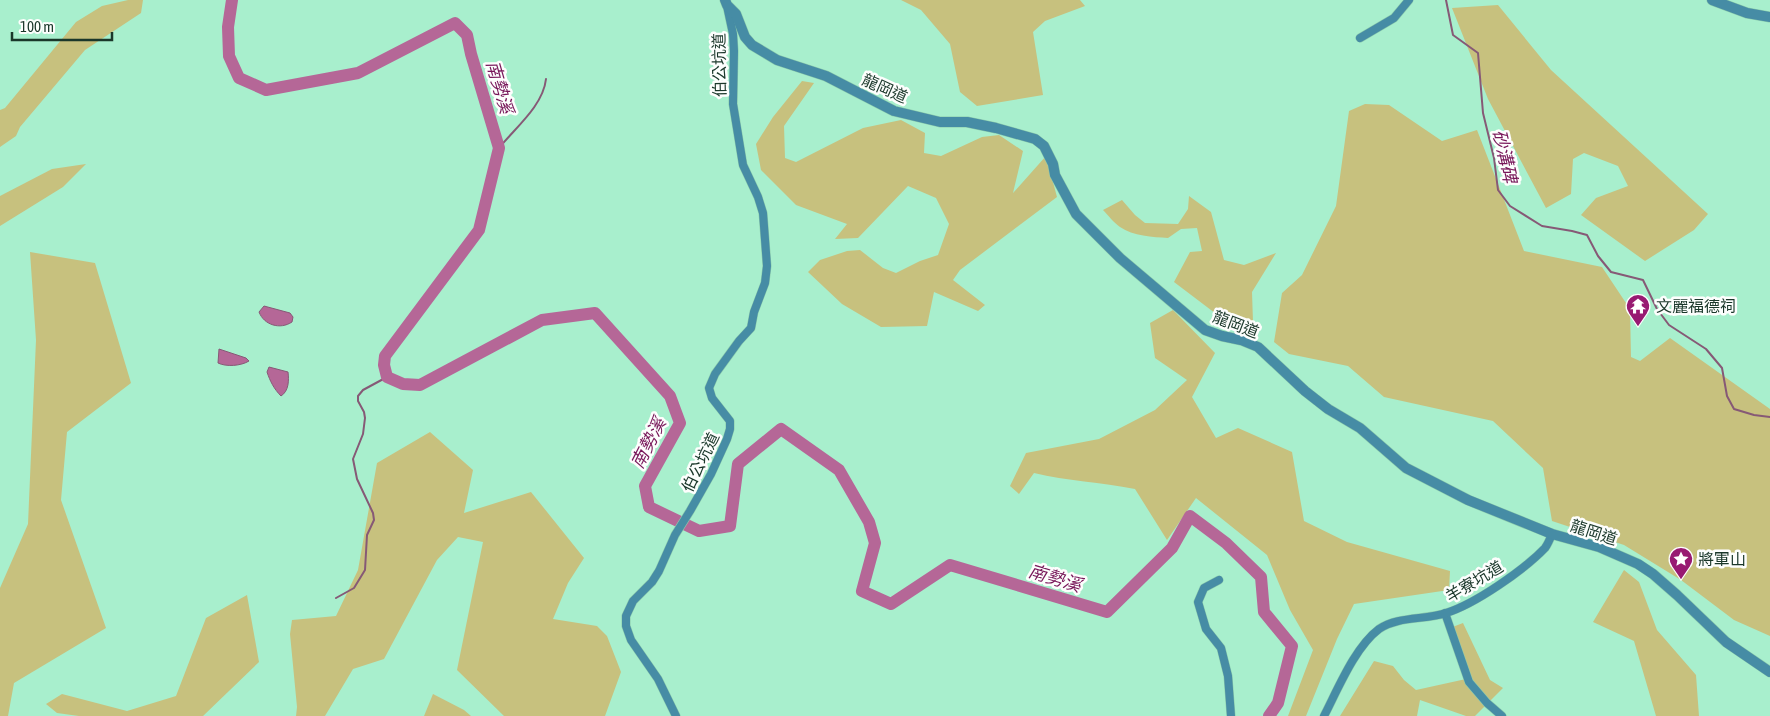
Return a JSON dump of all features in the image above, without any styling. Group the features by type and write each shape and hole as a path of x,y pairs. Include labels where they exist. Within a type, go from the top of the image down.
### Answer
{"street":[{"path":"1360,38 1394,18 1409,0"},
{"path":"1712,0 1747,13 1770,17"},
{"name":"伯公坑道","path":"676,716 658,678 631,640 626,626 626,616 633,602 652,582 675,535 712,474 730,429 730,421 712,398 709,388 715,374 751,328 754,312 765,283 767,266 763,213 758,197 743,165 734,113 733,34 726,2"},
{"name":"龍岡道","path":"726,2 736,14 745,37 757,49 777,60 826,76 894,111 940,122 967,122 1035,139 1044,146 1053,164 1055,175 1076,214 1120,258 1205,330 1258,347 1313,397 1328,409 1360,428 1406,468 1468,500 1552,534 1599,547 1638,564 1678,595 1726,642 1770,672"},
{"name":"羊寮坑道","path":"1324,716 1363,644 1381,628 1395,622 1445,613 1474,600 1505,580 1546,546 1552,534"},
{"path":"1219,580 1204,588 1198,598 1198,602 1206,629 1221,648 1228,676 1231,716"},
{"path":"1445,613 1469,682 1487,703 1502,716"}],"shaded area":[{"path":"128,0 143,0 141,13 85,50 20,127 16,136 0,147 0,110 5,108 76,22 102,6"},
{"path":"901,0 1080,0 1085,6 1045,21 1033,32 1043,95 977,106 960,92 950,44 921,10"},
{"path":"1498,5 1551,70 1708,214 1694,230 1645,261 1581,215 1596,198 1628,186 1618,166 1584,153 1573,159 1571,194 1546,208 1488,99 1452,8"},
{"path":"802,81 814,83 784,126 785,158 796,162 863,128 901,120 925,133 924,153 941,156 982,137 999,135 1023,151 1013,193 1046,156 1057,197 960,270 953,280 985,305 978,311 934,292 927,326 881,327 842,304 808,272 820,260 847,251 860,250 883,268 896,273 920,261 938,255 949,224 936,198 908,186 858,238 835,239 847,224 796,205 761,170 756,144 773,117"},
{"path":"1365,104 1389,105 1442,141 1477,130 1524,251 1602,267 1630,309 1631,357 1640,361 1670,338 1770,409 1770,636 1734,620 1681,580 1624,545 1552,521 1543,468 1493,421 1384,397 1348,366 1289,354 1274,342 1282,293 1302,275 1336,206 1349,111"},
{"path":"86,164 63,187 0,226 0,196 52,169"},
{"path":"1189,196 1211,212 1224,260 1244,265 1276,253 1252,292 1253,322 1236,329 1174,282 1190,252 1202,251 1197,228 1181,229 1168,238 1143,235 1120,227 1103,210 1122,200 1145,223 1178,224 1188,209"},
{"path":"30,252 95,263 131,383 67,432 61,500 106,628 14,683 8,716 0,716 0,588 28,524 36,340"},
{"path":"264,306 290,313 293,317 292,322 282,326 268,323 259,312"},
{"path":"1173,310 1215,353 1192,397 1216,438 1238,428 1292,452 1304,521 1347,542 1450,571 1449,590 1354,604 1337,639 1306,716 1288,716 1313,650 1290,610 1267,555 1196,498 1167,540 1135,489 1034,473 1019,494 1010,486 1026,453 1099,439 1155,410 1187,380 1155,358 1150,323"},
{"path":"219,349 246,358 249,361 234,365 218,363"},
{"path":"269,367 288,372 287,388 281,396 269,379 267,372"},
{"path":"430,432 473,470 464,513 531,492 584,558 568,583 553,619 597,626 607,636 621,672 605,716 504,716 457,670 483,542 458,537 437,560 384,659 353,669 325,716 296,716 297,707 290,634 292,620 336,616 358,570 377,463"},
{"path":"1624,570 1639,582 1657,630 1696,675 1699,716 1656,716 1634,641 1593,622"},
{"path":"247,595 259,662 203,716 79,716 57,713 46,704 62,694 127,711 176,696 206,618"},
{"path":"1463,623 1490,680 1503,688 1475,716 1466,716 1420,700 1417,716 1340,716 1374,661 1393,666 1404,680 1416,690 1466,679 1450,628"},
{"path":"433,694 464,710 471,716 424,716"}],"waterway":[{"name":"南勢溪","path":"232,0 228,27 229,56 239,78 266,90 358,73 455,23 467,35 499,148 479,230 385,356 384,365 387,377 403,384 420,385 542,320 595,313 670,396 680,423 645,486 649,507 699,531 730,526 738,464 781,429 839,470 869,522 875,543 862,591 891,604 950,565 1107,612 1172,548 1190,516 1226,543 1261,577 1264,612 1292,646 1278,703 1269,716"},
{"name":"砂溝碑","path":"1446,0 1453,35 1478,53 1483,113 1494,158 1498,190 1510,206 1542,226 1587,235 1598,256 1611,272 1643,280 1657,309 1669,325 1706,349 1722,368 1727,396 1734,409 1754,415 1770,417"},
{"path":"499,148 534,107 544,89 546,79"},
{"path":"336,598 354,588 365,570 367,535 374,520 373,513 357,479 353,459 363,434 365,418 358,401 358,396 363,390 387,377"}],"place":[{"name":"文麗福德祠","path":"1638,327"},
{"name":"將軍山","path":"1681,580"}]}
